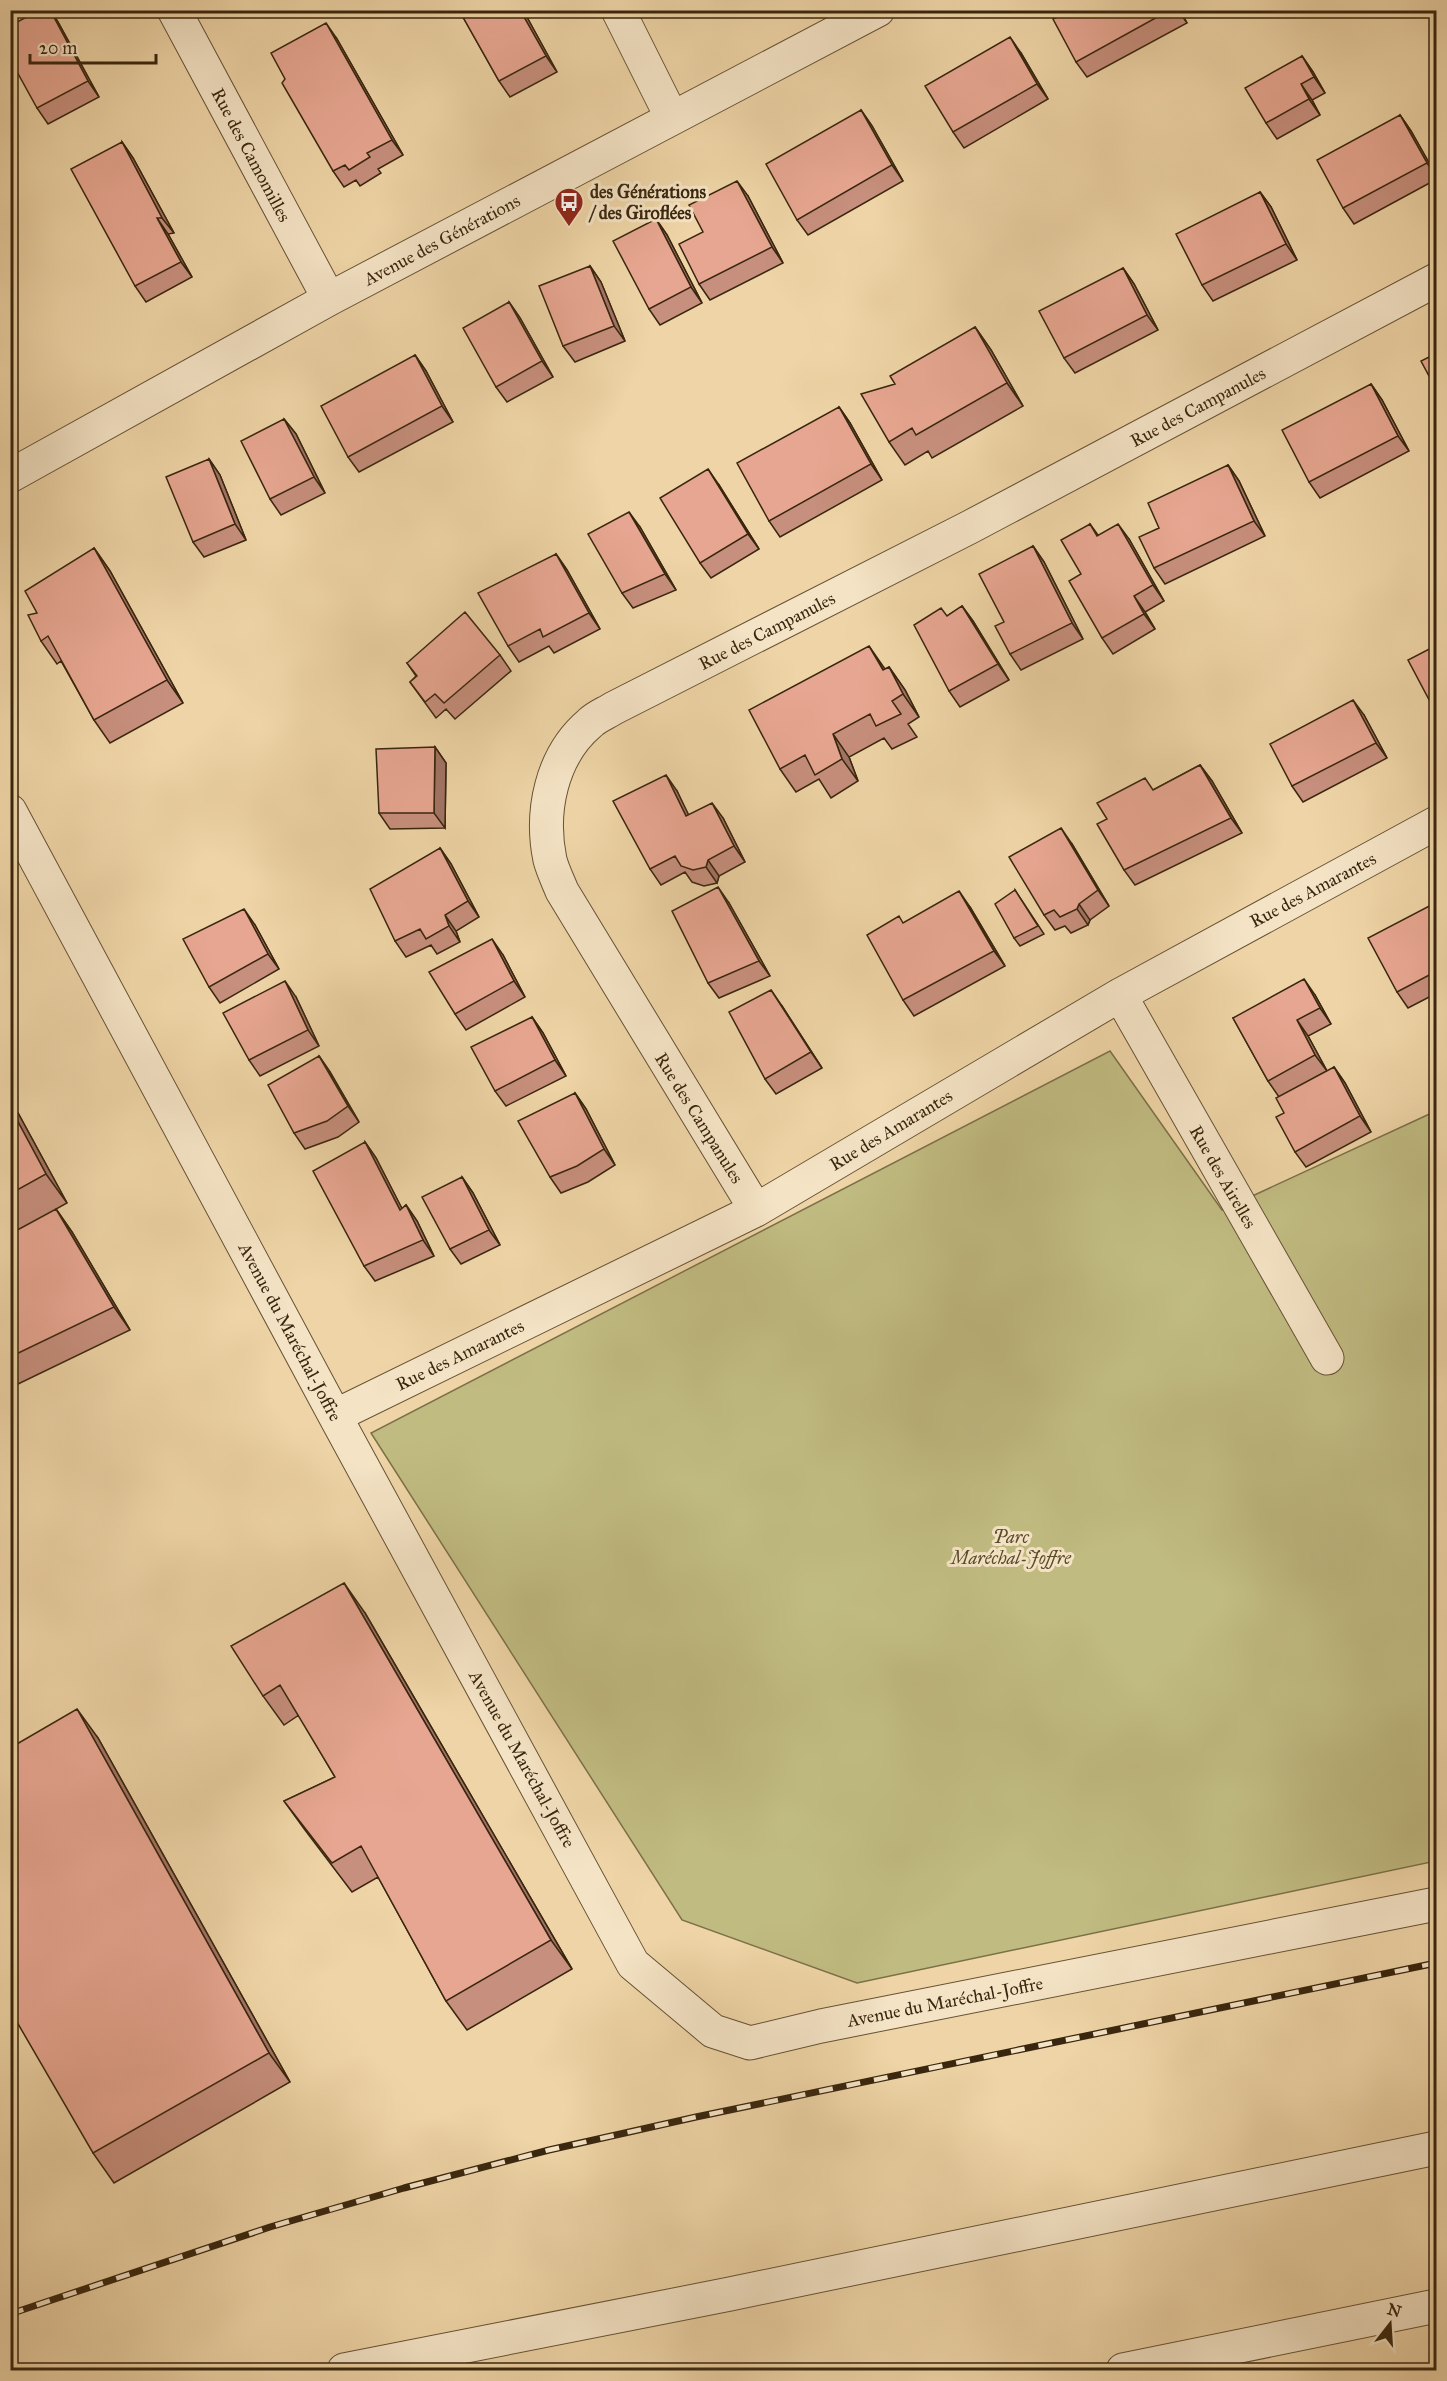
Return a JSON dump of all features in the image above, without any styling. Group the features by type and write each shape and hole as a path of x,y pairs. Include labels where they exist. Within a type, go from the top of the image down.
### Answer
{"street":[{"name":"Rue des Camomilles","path":"174,10 329,299"},
{"path":"618,10 672,118"},
{"name":"Avenue des Générations","path":"10,476 329,299 878,10"},
{"name":"Rue des Campanules","path":"756,1210 562,891 550,861 547,828 548,802 556,771 571,742 591,721 614,708 980,522 1437,280"},
{"name":"Avenue du Maréchal-Joffre","path":"10,811 633,1964 713,2031 750,2043 821,2026 1437,1904"},
{"name":"Rue des Amarantes","path":"335,1416 756,1210 1120,995 1437,823"},
{"name":"Rue des Airelles","path":"1120,995 1327,1358"},
{"path":"344,2370 730,2294 1437,2148"},
{"path":"1123,2370 1437,2306"}],"green space":[{"name":"Parc Maréchal-Joffre","path":"1110,1051 1222,1210 1436,1111 1436,1861 857,1983 682,1920 371,1433"}],"building":[{"path":"39,10 50,10 88,81 37,108 10,59 10,26"},
{"path":"459,10 520,10 546,56 499,81"},
{"path":"1069,10 1170,10 1076,62 1053,19"},
{"path":"326,23 392,140 367,153 370,157 349,170 345,165 333,171 282,83 285,79 271,53"},
{"path":"1010,37 1037,84 953,132 925,86"},
{"path":"1302,56 1314,77 1301,84 1309,99 1266,123 1245,88"},
{"path":"861,110 892,165 797,220 766,164"},
{"path":"1400,115 1427,163 1343,208 1317,160"},
{"path":"122,142 162,218 157,218 181,262 135,286 71,169"},
{"path":"737,181 772,247 699,284 679,244 703,232 689,205"},
{"path":"1260,192 1286,244 1202,285 1176,234"},
{"path":"656,219 691,287 649,309 613,241"},
{"path":"590,266 614,326 563,346 539,286"},
{"path":"1123,268 1147,315 1064,358 1039,311"},
{"path":"509,302 542,361 496,387 463,328"},
{"path":"975,327 1007,383 916,435 912,428 889,442 861,394 895,384 890,376"},
{"path":"1437,353 1437,391 1421,361"},
{"path":"415,355 442,406 348,457 321,406"},
{"path":"1371,384 1398,436 1309,482 1282,430"},
{"path":"839,407 871,464 769,521 737,463"},
{"path":"284,419 314,477 270,499 241,441"},
{"path":"209,459 235,524 193,542 166,477"},
{"path":"1228,465 1254,521 1154,568 1139,537 1159,528 1148,503"},
{"path":"708,469 748,534 700,563 660,498"},
{"path":"629,512 665,574 622,593 588,534"},
{"path":"1090,524 1097,536 1118,524 1153,585 1134,596 1144,614 1102,638 1069,581 1081,574 1061,540"},
{"path":"1033,546 1072,623 1010,654 995,626 1004,622 979,574"},
{"path":"94,548 167,680 94,720 48,636 41,641 28,615 37,613 25,591"},
{"path":"556,554 589,613 543,637 540,629 508,646 478,593"},
{"path":"962,606 998,664 949,691 914,625 941,608 947,616"},
{"path":"465,612 500,655 444,703 435,694 425,702 410,682 417,676 407,663"},
{"path":"1437,645 1437,708 1434,709 1408,660"},
{"path":"869,646 883,670 889,667 903,694 892,701 901,714 876,726 870,714 833,734 842,759 815,775 805,755 780,769 749,710"},
{"path":"1353,700 1376,743 1292,786 1270,744"},
{"path":"435,747 434,813 379,813 376,749"},
{"path":"1200,765 1231,818 1124,870 1097,824 1107,819 1097,803 1145,778 1153,790"},
{"path":"666,775 686,816 712,803 734,846 708,860 706,867 693,870 681,866 675,856 650,869 613,801"},
{"path":"1061,828 1098,890 1079,904 1077,909 1060,917 1054,910 1044,915 1009,857"},
{"path":"440,848 468,901 445,915 449,926 426,939 420,929 395,941 370,889"},
{"path":"718,887 759,961 708,983 672,911"},
{"path":"1015,890 1038,926 1014,938 995,904"},
{"path":"959,891 994,951 903,1000 867,935 899,916 903,923"},
{"path":"1437,902 1437,971 1397,992 1368,938"},
{"path":"244,909 268,954 209,987 183,939"},
{"path":"492,939 514,981 455,1014 429,972"},
{"path":"1304,979 1320,1008 1297,1020 1315,1055 1268,1081 1233,1018"},
{"path":"285,981 308,1030 249,1060 223,1013"},
{"path":"771,990 811,1052 765,1079 729,1012"},
{"path":"532,1017 555,1060 495,1091 471,1047"},
{"path":"319,1056 348,1106 327,1121 294,1133 268,1085"},
{"path":"1334,1067 1360,1116 1295,1152 1276,1117 1284,1113 1276,1098"},
{"path":"575,1093 604,1149 577,1166 550,1177 518,1121"},
{"path":"10,1107 46,1174 10,1194"},
{"path":"365,1142 400,1210 406,1205 423,1240 364,1266 313,1171"},
{"path":"462,1177 489,1230 450,1249 422,1197"},
{"path":"56,1209 114,1307 10,1357 10,1234"},
{"path":"344,1583 551,1940 446,2001 361,1846 332,1863 284,1801 335,1777 280,1685 263,1696 231,1646"},
{"path":"77,1709 269,2053 93,2153 10,2010 10,1748"}],"railway":[{"path":"10,2314 270,2227 404,2188 549,2150 696,2117 1436,1963"}],"place":[{"name":"des Générations / des Giroflées","path":"569,228"}]}
